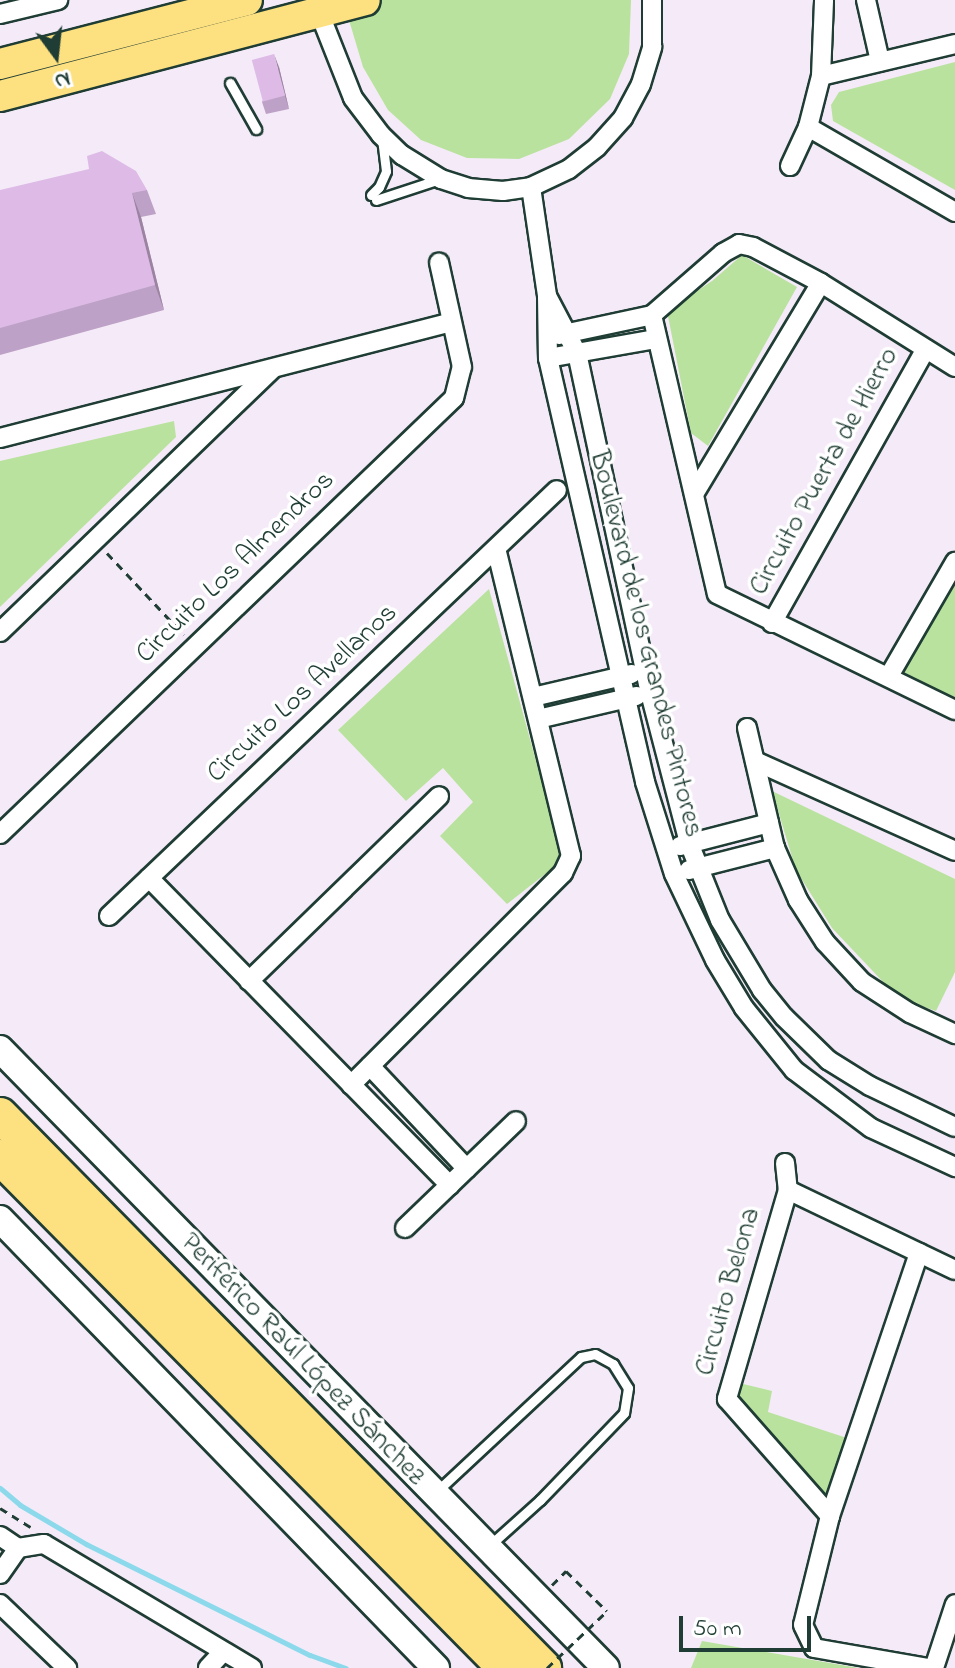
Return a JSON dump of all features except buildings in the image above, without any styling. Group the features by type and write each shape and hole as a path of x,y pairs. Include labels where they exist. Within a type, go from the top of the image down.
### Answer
{"highway":[{"name":"Periférico Raúl López Sánchez","path":"0,1115 545,1668"},
{"path":"0,1157 505,1668"}],"main road":[{"path":"0,64 247,0"},
{"path":"0,96 365,0"},
{"name":"Periférico Raúl López Sánchez","path":"0,1049 433,1495 606,1668"},
{"path":"0,1219 436,1668"}],"street":[{"path":"0,14 58,0"},
{"path":"319,12 353,98 381,135 402,155 441,179 468,188 503,191 531,187 569,169 597,147 623,118 641,84 652,47 652,0"},
{"path":"790,166 808,127 821,76 824,0"},
{"path":"866,0 880,61"},
{"path":"821,76 955,44"},
{"path":"808,127 955,212"},
{"name":"Boulevard de los Grandes Pintores","path":"531,187 547,296 545,338 548,358 626,699 674,874 715,960 744,1008 794,1070 871,1128 955,1167"},
{"name":"Circuito Puerta de Hierro","path":"545,338 652,315 723,253 739,244 753,247 821,283 955,367"},
{"name":"Circuito Los Almendros","path":"0,834 454,398 462,367 439,262"},
{"path":"694,494 821,283"},
{"name":"Boulevard de los Grandes Pintores","path":"547,296 577,353 650,693 689,843 741,959 784,1017 828,1060 870,1086 955,1127"},
{"name":"Circuito Puerta de Hierro","path":"652,315 717,594 955,710"},
{"path":"0,438 451,322"},
{"path":"548,358 656,339"},
{"name":"Circuito Puerta de Hierro","path":"772,623 926,349"},
{"path":"0,632 274,367"},
{"name":"Circuito Los Avellanos","path":"109,916 557,490"},
{"path":"351,1085 569,866 570,847 496,549"},
{"path":"889,676 955,562"},
{"path":"533,697 645,670"},
{"path":"538,719 650,693"},
{"path":"747,728 775,848 798,900 825,942 862,982 910,1013 955,1034"},
{"path":"755,761 955,851"},
{"path":"249,981 439,796"},
{"path":"665,850 769,823"},
{"path":"674,874 775,848"},
{"path":"149,878 450,1185"},
{"path":"370,1066 467,1169"},
{"path":"405,1228 516,1121"},
{"name":"Circuito Belona","path":"785,1163 788,1190 727,1399 830,1516"},
{"name":"Circuito Belona","path":"788,1190 955,1270"},
{"path":"919,1253 830,1516 803,1625 806,1637 814,1648 927,1668"},
{"path":"0,1536 18,1548 44,1544 252,1668"},
{"path":"0,1574 18,1548"},
{"path":"0,1604 67,1668"},
{"path":"934,1668 955,1604"},
{"path":"208,1668 223,1652"}],"lane":[{"path":"230,83 256,129"},
{"path":"381,135 386,171 374,198 441,179"},
{"path":"433,1495 581,1357 595,1354 613,1364 628,1388 624,1413 540,1500 487,1548"}],"path":[{"path":"95,539 194,647"},
{"path":"538,1599 566,1571 607,1611 545,1668"}],"green space":[{"path":"343,0 631,0 629,54 610,99 569,139 519,159 467,158 421,140 388,110 363,67"},
{"path":"955,62 955,190 833,121 831,105 839,92"},
{"path":"742,255 797,287 708,446 691,433 667,311 712,281"},
{"path":"174,421 176,437 0,607 0,461"},
{"path":"955,570 955,705 895,674"},
{"path":"489,589 563,860 507,904 440,836 473,802 443,768 406,801 338,730"},
{"path":"772,791 955,879 955,972 936,1011 916,1004 886,985 832,928 796,870"},
{"path":"735,1382 772,1391 768,1412 853,1440 829,1510 730,1398"},
{"path":"702,1641 859,1668 691,1668"}],"waterway":[{"path":"0,1488 20,1505 86,1544 310,1655 346,1668"}]}
